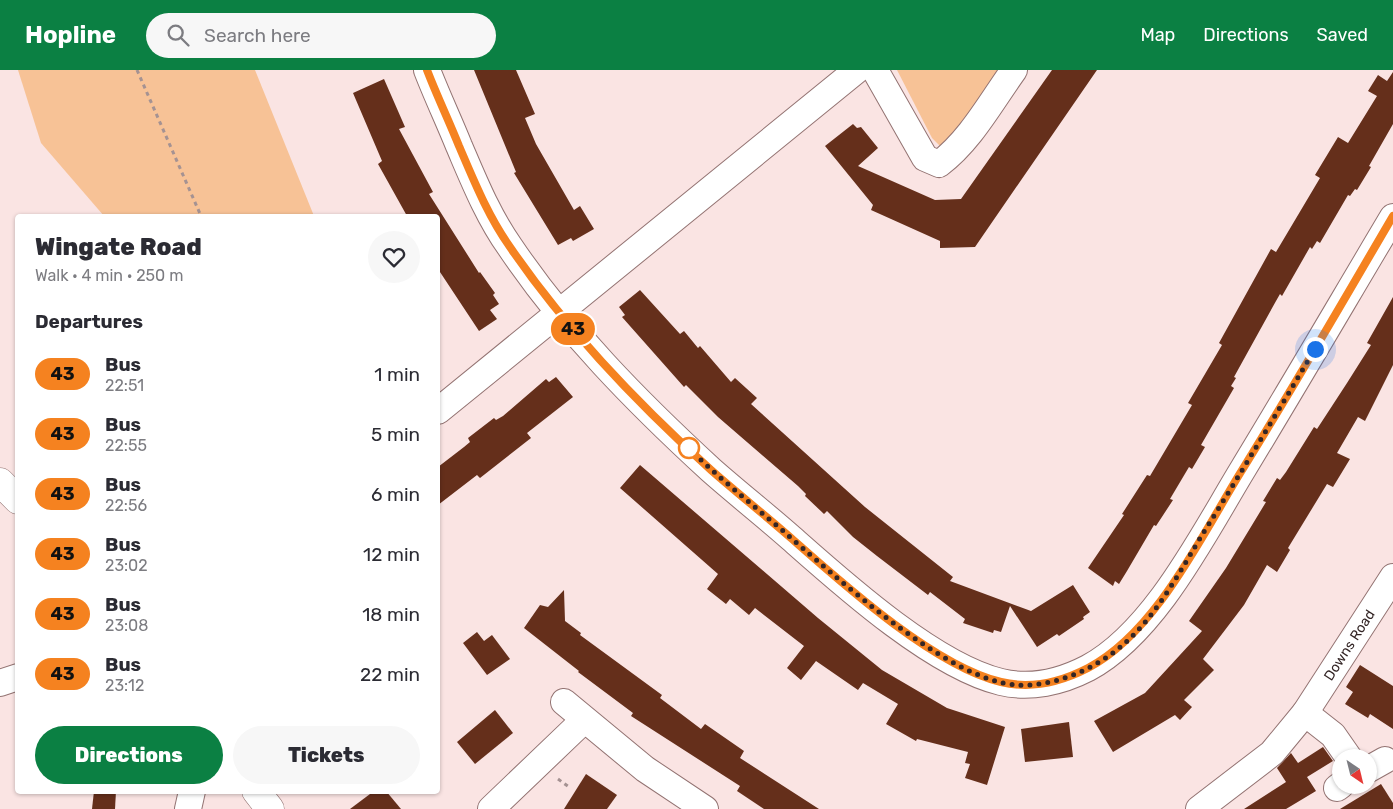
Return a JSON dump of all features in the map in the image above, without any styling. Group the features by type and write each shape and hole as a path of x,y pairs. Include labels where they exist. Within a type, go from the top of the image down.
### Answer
{"highway":[{"path":"0,482 15,497"},
{"path":"258,794 270,809"}],"street":[{"path":"427,70 489,212 509,246 559,314 636,398 709,468 827,570 885,616 945,658 980,675 1016,685 1051,683 1087,669 1126,643 1163,598 1278,412 1393,216"},
{"path":"440,408 559,314 857,70"},
{"path":"875,70 924,158 939,164 952,154 964,140 1014,70"},
{"name":"Downs Road","path":"1199,809 1272,753 1304,713 1393,577"},
{"path":"0,683 15,678"},
{"path":"564,702 645,769 705,809"},
{"path":"1304,713 1333,735 1343,749"},
{"path":"491,809 584,720"},
{"path":"188,809 191,794"}],"path":[{"path":"137,70 200,214"}],"shaded area":[{"path":"18,70 255,70 313,214 102,214 41,143"},
{"path":"897,70 999,70 946,145 940,146 932,138"}],"building":[{"path":"474,70 516,70 535,114 525,118 536,144 574,210 580,206 594,229 573,241 571,238 558,245 514,173 516,172"},
{"path":"1052,70 1097,70 975,247 940,248 940,241 871,210 873,205 825,146 853,124 857,128 861,127 878,148 858,166 935,200 961,199"},
{"path":"1393,72 1393,124 1369,166 1371,167 1357,190 1355,189 1350,196 1348,195 1320,243 1317,241 1312,249 1310,247 1282,296 1280,294 1234,377 1236,378 1231,386 1234,388 1201,445 1205,447 1192,469 1189,467 1170,499 1173,500 1156,526 1154,525 1119,584 1115,581 1113,586 1088,568 1124,515 1122,514 1147,475 1150,476 1192,405 1188,403 1222,345 1219,343 1271,249 1276,252 1320,178 1315,175 1338,137 1348,143 1377,96 1368,91 1378,75 1387,81"},
{"path":"384,79 405,127 399,129 433,192 429,194 479,273 495,293 493,295 499,304 490,310 497,319 479,331 440,272 440,214 406,214 378,164 382,161 353,93"},
{"path":"640,290 680,334 684,331 698,348 700,346 731,382 735,378 757,398 751,404 865,507 953,577 950,581 1031,611 1073,585 1090,612 1083,617 1084,619 1059,636 1057,634 1037,647 1010,606 1001,632 994,630 993,633 963,623 965,619 930,592 928,595 877,556 853,537 827,511 824,514 805,496 806,494 798,486 718,417 686,385 684,387 622,317 625,315 619,307"},
{"path":"1393,297 1393,365 1365,421 1358,417 1337,453 1350,459 1333,487 1327,484 1288,548 1290,550 1277,572 1267,565 1244,605 1203,659 1214,670 1184,700 1192,707 1180,720 1175,715 1113,752 1094,721 1145,693 1202,631 1189,621 1226,568 1266,502 1263,501 1277,478 1280,480 1286,472 1314,427 1317,429 1371,345 1367,343"},
{"path":"556,377 573,397 527,433 531,438 480,478 477,475 440,503 440,465 470,442 468,438 494,418 496,420 503,416 546,379 549,382"},
{"path":"640,465 818,618 882,670 947,708 1005,727 987,785 965,778 970,764 965,763 968,752 917,739 916,741 886,724 898,704 863,683 858,690 816,661 801,680 787,668 804,646 755,608 749,615 730,599 726,604 707,589 718,574 620,488"},
{"path":"564,590 565,621 581,633 580,635 662,695 660,698 701,729 705,724 744,751 740,758 819,809 764,809 737,791 740,786 631,716 633,713 524,628 540,605 548,607"},
{"path":"477,632 484,641 492,635 510,659 487,675 463,643"},
{"path":"1360,665 1393,686 1393,729 1370,714 1368,718 1345,704 1353,692 1346,687"},
{"path":"495,710 513,733 475,764 457,742"},
{"path":"1069,722 1073,757 1025,762 1021,729"},
{"path":"1323,747 1332,760 1332,762 1307,777 1316,791 1286,809 1244,809 1286,782 1277,768 1291,753 1298,763"},
{"path":"586,774 617,795 607,809 564,809"},
{"path":"1381,784 1393,803 1393,809 1340,809 1365,794 1378,794 1378,786"},
{"path":"94,794 116,794 115,809 92,809"},
{"path":"370,794 388,794 401,809 350,809"}],"bus line":[{"name":"43","path":"427,70 483,200 509,246 559,314 636,398 709,468 827,570 885,616 945,658 980,675 1016,685 1051,683 1087,669 1126,643 1163,598 1278,412 1393,216"}],"route":[{"path":"689,448 685,445 827,570 885,616 945,658 980,675 998,681 1016,685 1051,683 1087,669 1126,643 1163,598 1315,349"}]}
